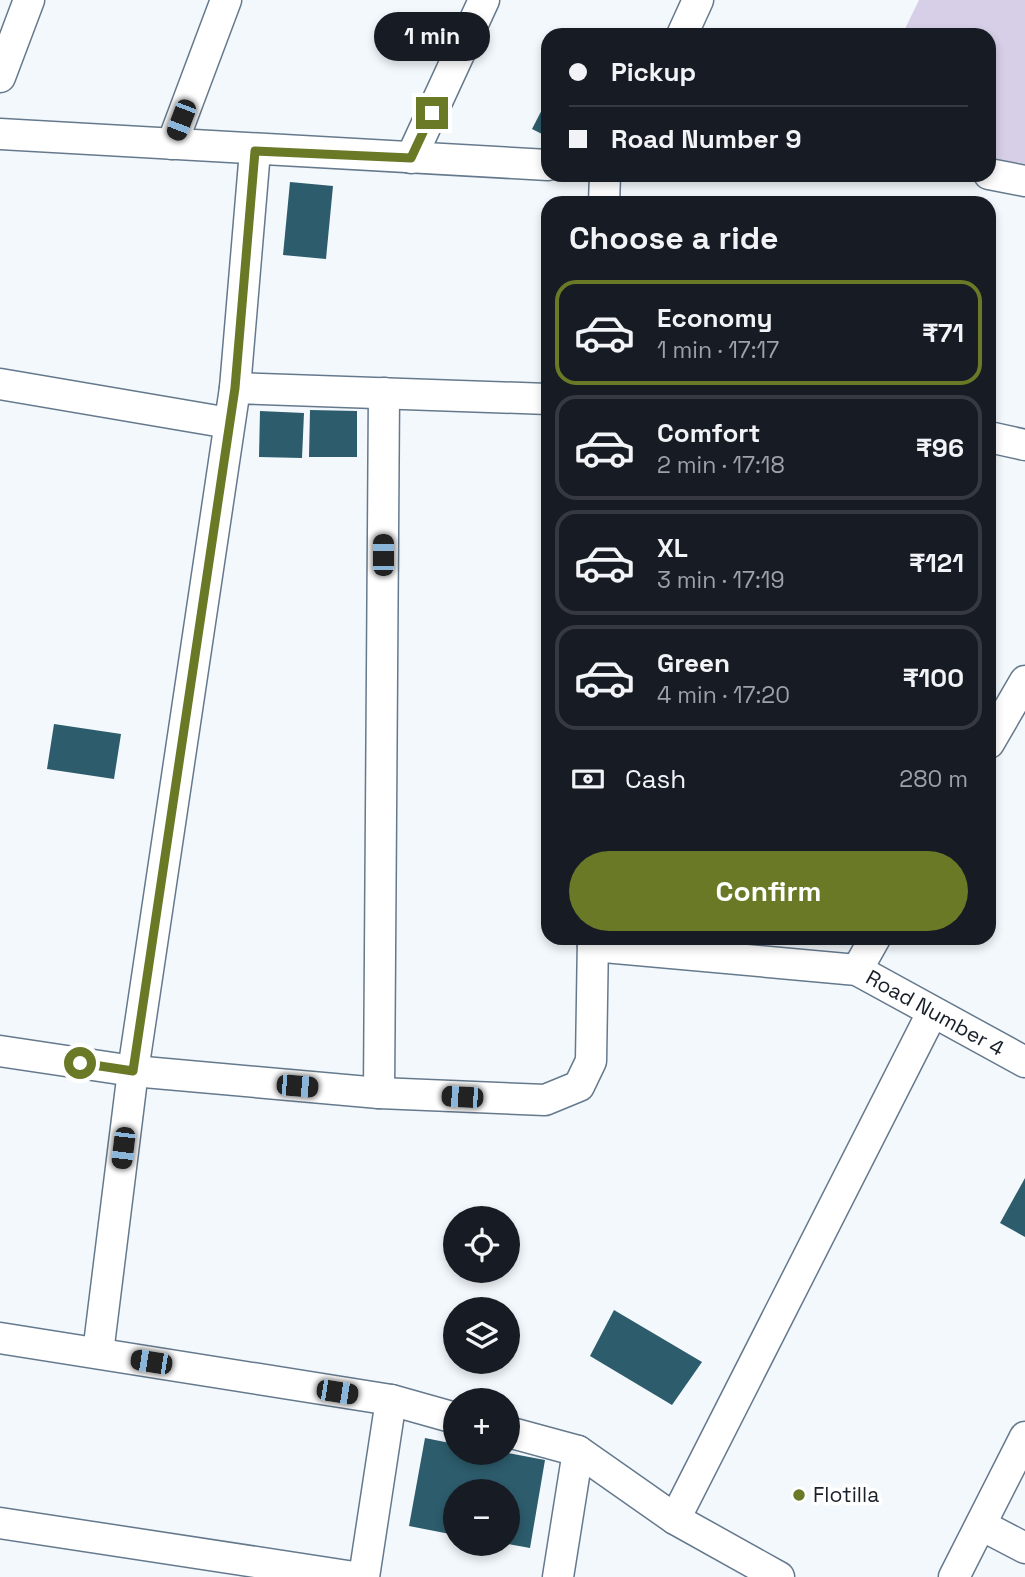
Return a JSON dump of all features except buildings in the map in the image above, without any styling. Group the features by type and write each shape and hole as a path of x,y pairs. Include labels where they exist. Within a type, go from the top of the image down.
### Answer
{"street":[{"path":"0,77 29,0"},
{"path":"172,144 226,0"},
{"path":"411,158 484,0"},
{"path":"685,28 698,0"},
{"path":"0,134 255,151 541,165"},
{"path":"97,1353 133,1071 235,388 255,151"},
{"path":"996,175 1025,181"},
{"path":"0,384 229,423"},
{"path":"235,388 541,399"},
{"path":"379,1094 384,393"},
{"path":"996,439 1025,445"},
{"path":"996,732 1022,690"},
{"path":"0,1051 133,1071 379,1094 545,1100 579,1086 591,1061 593,945"},
{"name":"Road Number 4","path":"621,945 857,970 1025,1062"},
{"path":"857,970 871,945"},
{"path":"675,1519 932,1013"},
{"path":"0,1338 391,1400 443,1415"},
{"path":"364,1577 391,1400"},
{"path":"520,1435 578,1451 675,1519 779,1577"},
{"path":"954,1577 1025,1437"},
{"path":"558,1577 578,1451"},
{"path":"0,1523 354,1577"},
{"path":"981,1525 1025,1548"}],"shaded area":[{"path":"919,0 1025,0 1025,169 996,163 996,28 905,28"}],"place":[{"name":"Flotilla","path":"799,1495"}],"route":[{"path":"80,1063 133,1071 235,388 255,151 411,158 432,113"}]}
